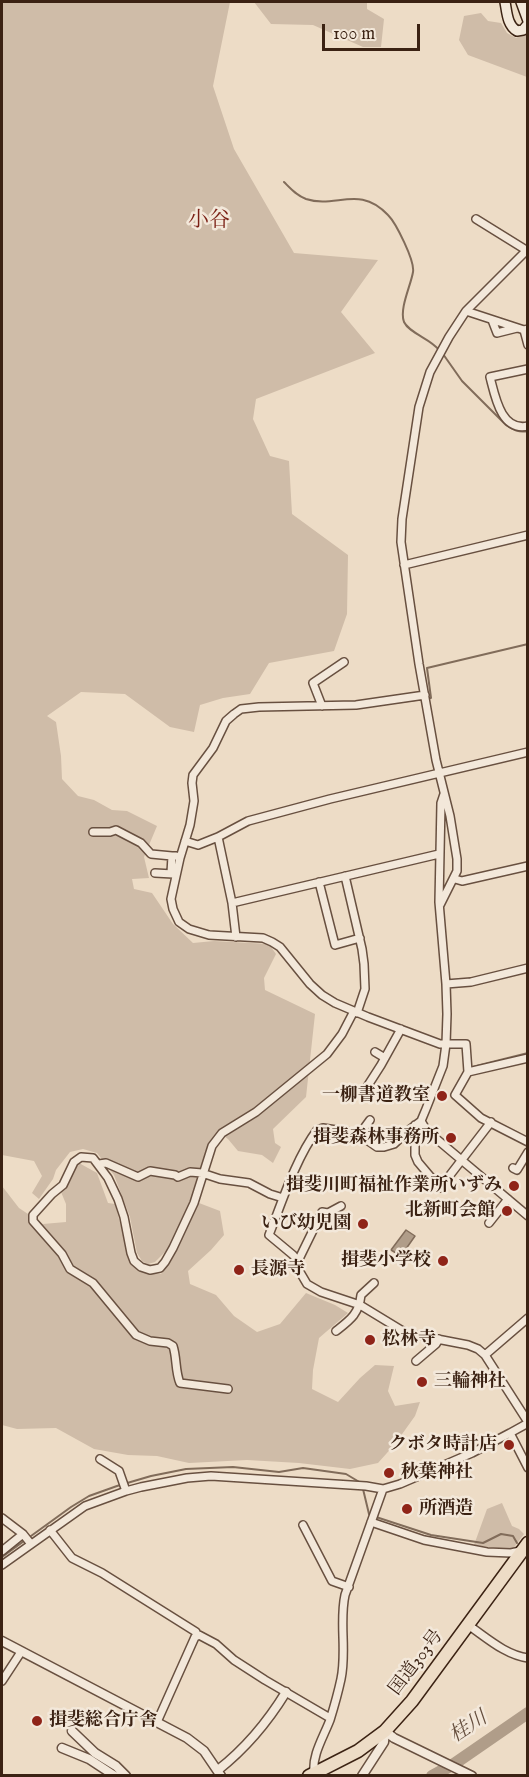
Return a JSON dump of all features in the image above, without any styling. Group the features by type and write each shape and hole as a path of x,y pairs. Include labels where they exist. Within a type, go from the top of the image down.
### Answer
{"highway":[{"name":"国道303号","path":"311,1774 358,1751 385,1731 412,1701 526,1548"}],"main road":[{"path":"505,2 507,16 512,28 517,31 523,30 528,22 521,2"}],"street":[{"path":"440,904 457,871 450,816 439,774 424,695 401,542 402,519 420,407 430,372 466,311 527,250 476,219"},
{"path":"466,311 523,329"},
{"path":"492,320 497,333 523,329"},
{"path":"523,329 528,345"},
{"path":"528,369 490,377 498,407 504,417 522,428 528,426"},
{"path":"404,565 528,535"},
{"path":"322,706 313,683 344,662"},
{"path":"174,875 186,841 194,801 192,783 194,775 213,748 226,721 241,710 259,707 356,705 424,695"},
{"path":"186,841 198,845 248,821 528,752"},
{"path":"444,794 441,803 439,914 446,984 446,1044 443,1066 418,1123 415,1155 418,1162 440,1188 491,1122"},
{"path":"93,832 116,830 141,843 152,854 181,857"},
{"path":"218,837 232,903 236,937"},
{"path":"232,903 439,854"},
{"path":"172,856 174,875 171,899 179,922 189,929 209,935 263,938 280,947 322,995 356,1012 440,1044 466,1044 468,1072 455,1095 481,1118 528,1142"},
{"path":"455,879 462,881 528,866"},
{"path":"155,873 174,875"},
{"path":"228,1389 180,1383 172,1346 136,1335 93,1283 70,1269 58,1248 33,1221 33,1215 63,1185 74,1162 81,1157 93,1158 108,1178 118,1199 130,1253 134,1261 150,1270 160,1268 169,1255 194,1203 212,1146 222,1134 256,1112 327,1054 356,1012 365,989 363,957 345,876"},
{"path":"319,882 335,945 360,938"},
{"path":"446,984 471,982 528,968"},
{"path":"365,1090 401,1029"},
{"path":"375,1052 385,1058"},
{"path":"468,1072 528,1058"},
{"path":"359,1135 370,1120"},
{"path":"298,1261 269,1235 284,1197 316,1130 323,1128 359,1135 376,1147 384,1147 394,1144 418,1123"},
{"path":"418,1123 528,1216"},
{"path":"513,1168 517,1170 528,1152"},
{"path":"99,1164 106,1163 138,1177 150,1171 178,1177 190,1172 204,1174 232,1182 249,1183 270,1194 284,1197"},
{"path":"489,1222 508,1199"},
{"path":"2,1565 85,1506 126,1491 187,1478 211,1476 382,1489 400,1484 472,1453 528,1423 478,1349 406,1333 360,1305 321,1292 307,1284 297,1267 298,1261 322,1212 328,1213 341,1206"},
{"path":"336,1331 351,1319 360,1305 361,1295 375,1282"},
{"path":"484,1355 528,1318"},
{"path":"416,1362 439,1339"},
{"path":"510,1432 528,1468"},
{"path":"100,1459 119,1471 126,1491"},
{"path":"311,1774 341,1676 344,1659 343,1604 382,1489"},
{"path":"2,1518 23,1534 31,1544"},
{"path":"371,1521 424,1540 487,1552 511,1553 526,1548"},
{"path":"303,1525 332,1581 349,1587"},
{"path":"50,1530 72,1558 102,1573 196,1632 197,1636 216,1644 234,1660 330,1718"},
{"path":"2,1551 23,1534"},
{"path":"468,1625 503,1650 528,1658"},
{"path":"157,1722 197,1636"},
{"path":"2,1641 187,1738 204,1751 220,1773 251,1740 286,1692"},
{"path":"2,1681 21,1652"},
{"path":"72,1731 95,1753 116,1766 126,1776"},
{"path":"385,1731 394,1738 472,1776"},
{"path":"362,1776 384,1742 385,1731"},
{"path":"62,1748 89,1759 115,1776"}],"shaded area":[{"path":"2,2 230,2 213,86 234,149 294,253 378,260 341,312 375,353 256,399 253,419 270,456 289,461 292,514 348,555 347,614 334,651 269,663 250,694 223,698 200,705 194,732 170,727 125,694 81,692 47,716 56,722 62,779 78,796 94,800 112,810 127,811 157,826 144,857 149,878 132,879 134,889 152,893 173,924 193,943 214,941 269,944 276,954 264,978 265,990 315,1014 306,1097 273,1129 275,1143 281,1147 273,1163 262,1155 238,1151 228,1139 218,1132 208,1145 192,1201 171,1246 155,1262 148,1264 142,1261 137,1253 130,1217 114,1175 97,1153 83,1149 70,1152 39,1199 32,1193 42,1176 34,1161 2,1155"},
{"path":"254,2 367,2 367,9 384,19 381,47 363,47 313,25 271,24"},
{"path":"481,13 488,21 501,23 507,33 516,38 527,32 527,77 468,55 459,40 464,16"},
{"path":"79,1163 97,1173 108,1203 115,1204 128,1254 138,1269 161,1274 174,1255 199,1203 220,1211 224,1235 188,1271 190,1284 216,1295 234,1316 257,1332 280,1324 306,1293 348,1313 319,1338 312,1389 338,1402 375,1365 394,1366 388,1391 395,1406 420,1402 415,1416 378,1463 350,1469 247,1460 189,1463 157,1456 128,1455 94,1449 56,1428 17,1429 2,1425 2,1186 19,1208 43,1224 66,1222 66,1204 61,1192"},
{"path":"406,1230 415,1236 401,1256 391,1250"},
{"path":"502,1503 512,1526 524,1534 512,1550 474,1545 487,1509"}],"waterway":[{"path":"284,182 296,194 306,199 317,201 357,199 377,206 388,215 404,242 413,267 403,311 404,322 439,350"},
{"path":"443,354 462,381 506,425 516,431 528,431"},
{"path":"362,707 431,698 427,668 528,644"},
{"path":"472,1067 528,1053"},
{"path":"2,1557 89,1496 151,1476 186,1469 233,1467 279,1472 303,1468 346,1474 361,1483"},
{"path":"363,1489 369,1514 376,1517 431,1535 483,1543 501,1534 513,1536 517,1543"},
{"name":"桂川","path":"432,1776 454,1764 528,1713"}],"place":[{"name":"一柳書道教室","path":"442,1096"},
{"name":"揖斐森林事務所","path":"451,1138"},
{"name":"揖斐川町福祉作業所いずみ","path":"514,1186"},
{"name":"北新町会館","path":"507,1211"},
{"name":"いび幼児園","path":"363,1224"},
{"name":"揖斐小学校","path":"443,1261"},
{"name":"長源寺","path":"239,1270"},
{"name":"松林寺","path":"370,1340"},
{"name":"三輪神社","path":"422,1382"},
{"name":"クボタ時計店","path":"509,1445"},
{"name":"秋葉神社","path":"389,1473"},
{"name":"所酒造","path":"407,1509"},
{"name":"揖斐総合庁舎","path":"37,1721"}],"district":[{"name":"小谷","path":"209,222"}]}
